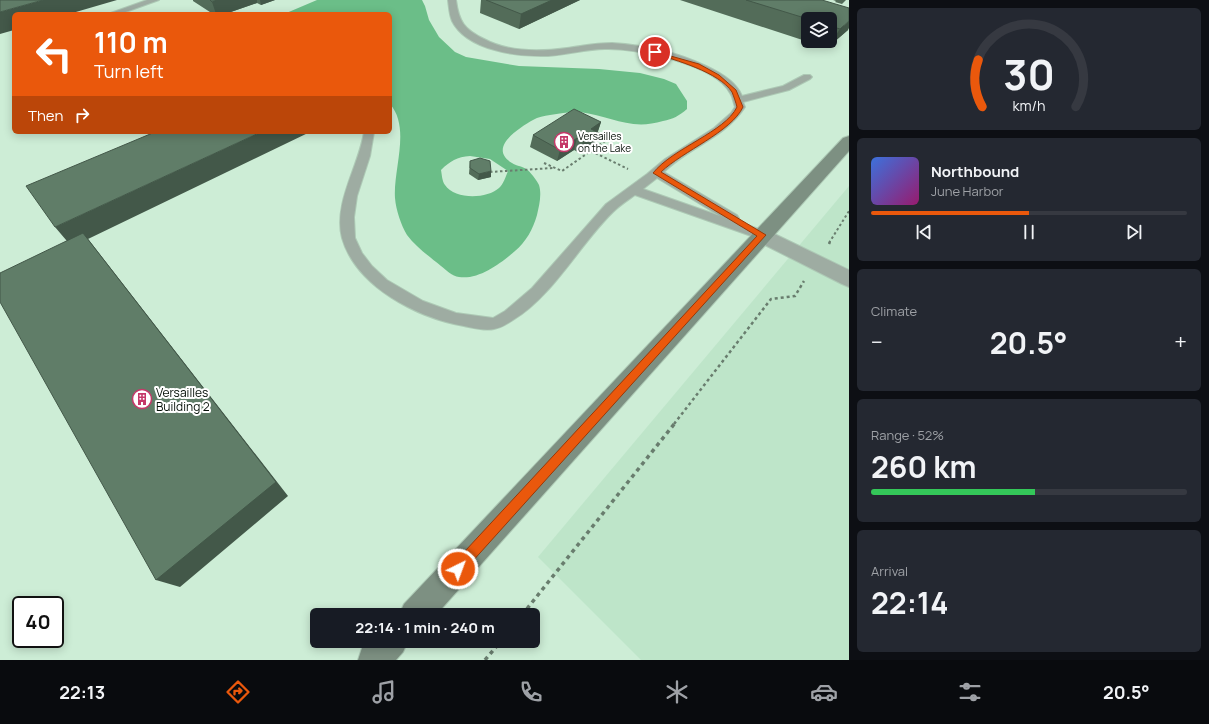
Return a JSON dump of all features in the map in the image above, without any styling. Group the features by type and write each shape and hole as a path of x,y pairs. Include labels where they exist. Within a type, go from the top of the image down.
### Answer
{"street":[{"path":"421,608 849,141"},
{"path":"762,235 849,279"},
{"path":"374,660 385,648"}],"lane":[{"path":"118,12 155,0"},
{"path":"369,134 365,154 351,198 347,223 349,238 357,256 377,279 399,296 436,312 463,320 494,324 521,307 562,264 614,204 652,176 669,161 715,131 736,115 740,107 734,91 717,76 697,66 655,52 613,46 592,47 559,52 523,53 492,46 480,41 457,25 452,0"},
{"path":"738,100 786,88 807,77"},
{"path":"652,176 762,235"},
{"path":"633,190 762,235"}],"path":[{"path":"544,163 562,171 608,139 594,130"},
{"path":"591,151 652,176"},
{"path":"490,172 530,171 554,168"},
{"path":"831,242 849,212"},
{"path":"528,608 606,511 771,299 795,296"},
{"path":"485,660 495,648"}],"shaded area":[{"path":"317,0 422,0 429,20 439,37 455,52 466,57 519,66 599,69 640,73 664,79 676,84 687,101 687,109 679,115 651,124 630,124 591,114 573,112 539,117 520,128 508,139 504,145 503,151 505,157 515,165 524,168 529,172 539,185 540,200 537,215 529,235 509,256 489,270 467,277 459,277 452,274 423,252 407,235 401,222 395,198 400,149 399,125 396,114 392,107 392,12 289,12","holes":["470,156 490,159 508,171 502,185 494,192 479,196 471,196 463,195 450,190 444,183 441,170 454,160 461,157"]},
{"path":"849,186 849,660 641,660 538,557"}],"building":[{"path":"0,0 43,0 0,12"},
{"path":"486,0 552,0 521,14"},
{"path":"746,0 822,0 849,8 849,21 840,29 837,28 837,12 801,12 801,17"},
{"path":"574,109 601,122 591,129 597,132 583,141 577,138 560,150 533,135"},
{"path":"150,134 257,134 55,227 26,186"},
{"path":"480,158 490,161 491,171 479,174 470,168 470,161"},
{"name":"Versailles Building 2","path":"83,233 276,482 156,580 0,302 0,273"}],"place":[{"name":"Versailles on the Lake","path":"564,142"},
{"name":"Versailles Building 2","path":"142,399"}],"route":[{"path":"458,569 762,235 657,173 669,161 715,131 736,115 740,107 734,91 717,76 680,59 655,52"}]}
